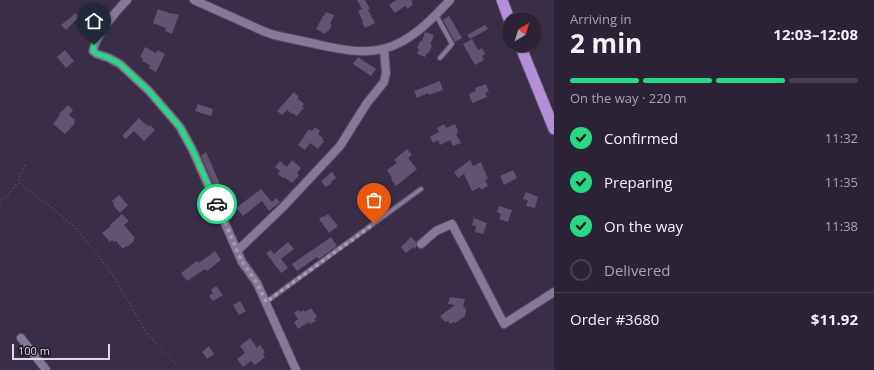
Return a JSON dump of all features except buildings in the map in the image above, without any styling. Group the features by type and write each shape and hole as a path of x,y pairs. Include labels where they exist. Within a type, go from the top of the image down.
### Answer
{"highway":[{"path":"502,0 506,12"},
{"path":"523,52 554,129"}],"street":[{"path":"127,0 110,19 94,45 93,51 120,64 149,91 180,127 193,151 242,262 257,283 296,370"},
{"path":"194,0 274,35 342,50 363,51 384,49 398,44 408,38 436,15 450,0"},
{"path":"238,251 301,189 346,138 367,103 384,82 386,73 384,49"},
{"path":"421,244 436,231 452,224 504,324 554,292"},
{"path":"21,338 46,370"}],"lane":[{"path":"436,15 452,44 440,58"},
{"path":"266,302 421,189"}],"path":[{"path":"0,203 18,182 25,165"},
{"path":"18,182 75,228 98,255 116,280 144,329 165,354 183,370"}],"way so far":[{"path":"217,204 242,262 257,283 266,302 374,224"}],"route":[{"path":"94,45 94,52 115,60 120,64 149,91 180,127 193,151 217,204"}]}
